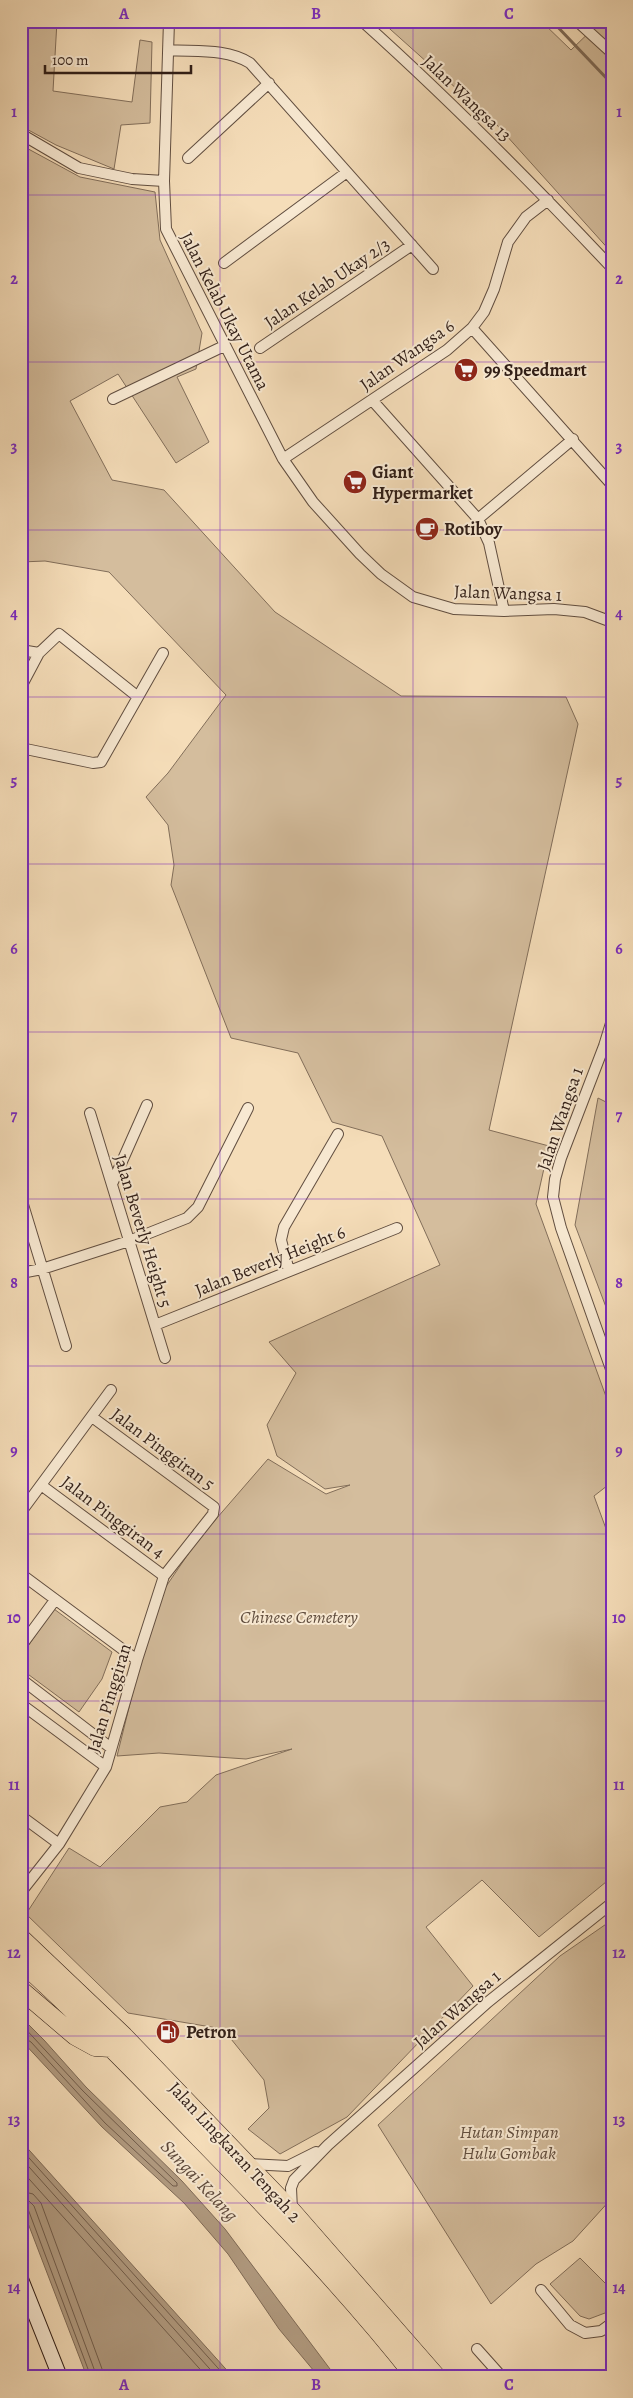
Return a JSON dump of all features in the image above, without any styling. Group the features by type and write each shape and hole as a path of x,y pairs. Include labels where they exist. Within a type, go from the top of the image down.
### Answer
{"highway":[{"name":"Jalan Lingkaran Tengah 2","path":"21,1938 124,2036 292,2211 437,2377"},
{"name":"Jalan Lingkaran Tengah 2","path":"21,1962 112,2048 282,2223 386,2341 415,2377"},
{"path":"21,1990 75,2036 95,2047 112,2048"}],"main road":[{"path":"21,2279 60,2377"}],"street":[{"name":"Jalan Kelab Ukay Utama","path":"169,21 164,181 166,229 283,459"},
{"name":"Jalan Wangsa 13","path":"362,21 402,57 548,200 612,268"},
{"path":"577,21 612,53"},
{"path":"169,50 238,55 250,63 433,269"},
{"path":"188,158 269,83"},
{"path":"21,134 79,168 132,179 164,181"},
{"path":"224,263 347,172"},
{"name":"Jalan Wangsa 6","path":"283,459 447,350 472,328 484,312 494,289 512,234 526,216 548,200"},
{"name":"Jalan Kelab Ukay 2/3","path":"260,348 412,245"},
{"path":"472,328 573,438 612,484"},
{"path":"113,399 224,346"},
{"path":"372,400 478,519 489,543 504,611"},
{"path":"478,519 573,438"},
{"name":"Jalan Wangsa 1","path":"283,459 313,502 360,554 397,586 413,597 454,609 504,611 554,609 585,612 612,622"},
{"path":"21,687 39,653 58,634 63,636 138,697"},
{"path":"21,650 39,653"},
{"path":"21,748 93,763 101,762 163,653"},
{"name":"Jalan Wangsa 1","path":"612,1020 604,1046 561,1158 555,1179 553,1197 561,1228 612,1372"},
{"path":"112,1184 147,1105"},
{"path":"21,1273 42,1269 129,1241 187,1218 198,1207 248,1108"},
{"name":"Jalan Beverly Height 5","path":"90,1113 165,1358"},
{"path":"289,1271 281,1240 284,1227 338,1134"},
{"path":"21,1198 66,1346"},
{"name":"Jalan Beverly Height 6","path":"155,1325 397,1228"},
{"path":"21,1512 111,1390"},
{"name":"Jalan Pinggiran 5","path":"92,1416 214,1507"},
{"name":"Jalan Pinggiran 4","path":"41,1485 164,1576"},
{"name":"Jalan Pinggiran","path":"21,1892 58,1844 106,1768 137,1660 164,1576 213,1514 214,1507"},
{"path":"21,1574 137,1660"},
{"path":"21,1646 55,1600"},
{"path":"21,1678 111,1748"},
{"path":"21,1704 106,1768"},
{"path":"21,1816 58,1844"},
{"name":"Jalan Wangsa 1","path":"292,2211 291,2188 294,2180 328,2146 488,2002 612,1903"},
{"name":"Jalan Wangsa 1","path":"247,2164 288,2166 328,2146"},
{"path":"541,2290 570,2325 585,2333 601,2330 612,2323"},
{"path":"477,2349 502,2377"}],"green space":[{"path":"21,21 57,21 53,91 132,102 140,40 152,42 150,123 121,125 114,169 56,145 21,126"},
{"path":"381,21 541,21 571,50 601,21 612,21 612,253 496,124"},
{"name":"Chinese Cemetery","path":"21,145 80,177 155,192 160,240 202,333 196,369 177,377 209,442 176,463 118,374 70,401 112,480 164,490 275,612 401,696 566,697 578,724 489,1130 549,1146 536,1204 612,1413 612,1482 594,1496 612,1545 612,1877 539,1937 482,1880 426,1927 473,1986 347,2117 280,2154 248,2129 269,2108 264,2080 223,2029 128,2013 26,1914 69,1848 100,1867 160,1807 187,1802 216,1775 292,1749 246,1759 159,1753 117,1756 143,1651 165,1588 197,1541 268,1459 326,1494 350,1485 325,1489 277,1456 267,1425 296,1373 269,1342 440,1265 382,1136 332,1122 298,1053 231,1038 171,885 174,865 168,825 146,797 168,773 226,695 109,572 45,561 21,562"},
{"path":"598,1098 612,1105 612,1323 575,1225"},
{"path":"54,1609 112,1652 102,1679 79,1712 21,1669 21,1656"},
{"name":"Hutan Simpan Hulu Gombak","path":"612,1920 612,2198 573,2241 536,2264 491,2304 378,2125 560,1956"},
{"path":"580,2258 612,2290 612,2306 605,2313 589,2319 580,2316 550,2284"}],"water":[{"path":"21,2017 86,2087 182,2181 225,2229 336,2377 319,2377 279,2329 228,2254 184,2203 102,2127 21,2040"},
{"path":"21,2141 233,2377 87,2377 21,2205"}],"waterway":[{"path":"552,21 612,84"}],"place":[{"name":"99 Speedmart","path":"466,370"},
{"name":"Giant Hypermarket","path":"355,482"},
{"name":"Rotiboy","path":"427,529"},
{"name":"Petron","path":"168,2032"}],"water label":[{"name":"Sungai Kelang","path":"200,2180"}]}
